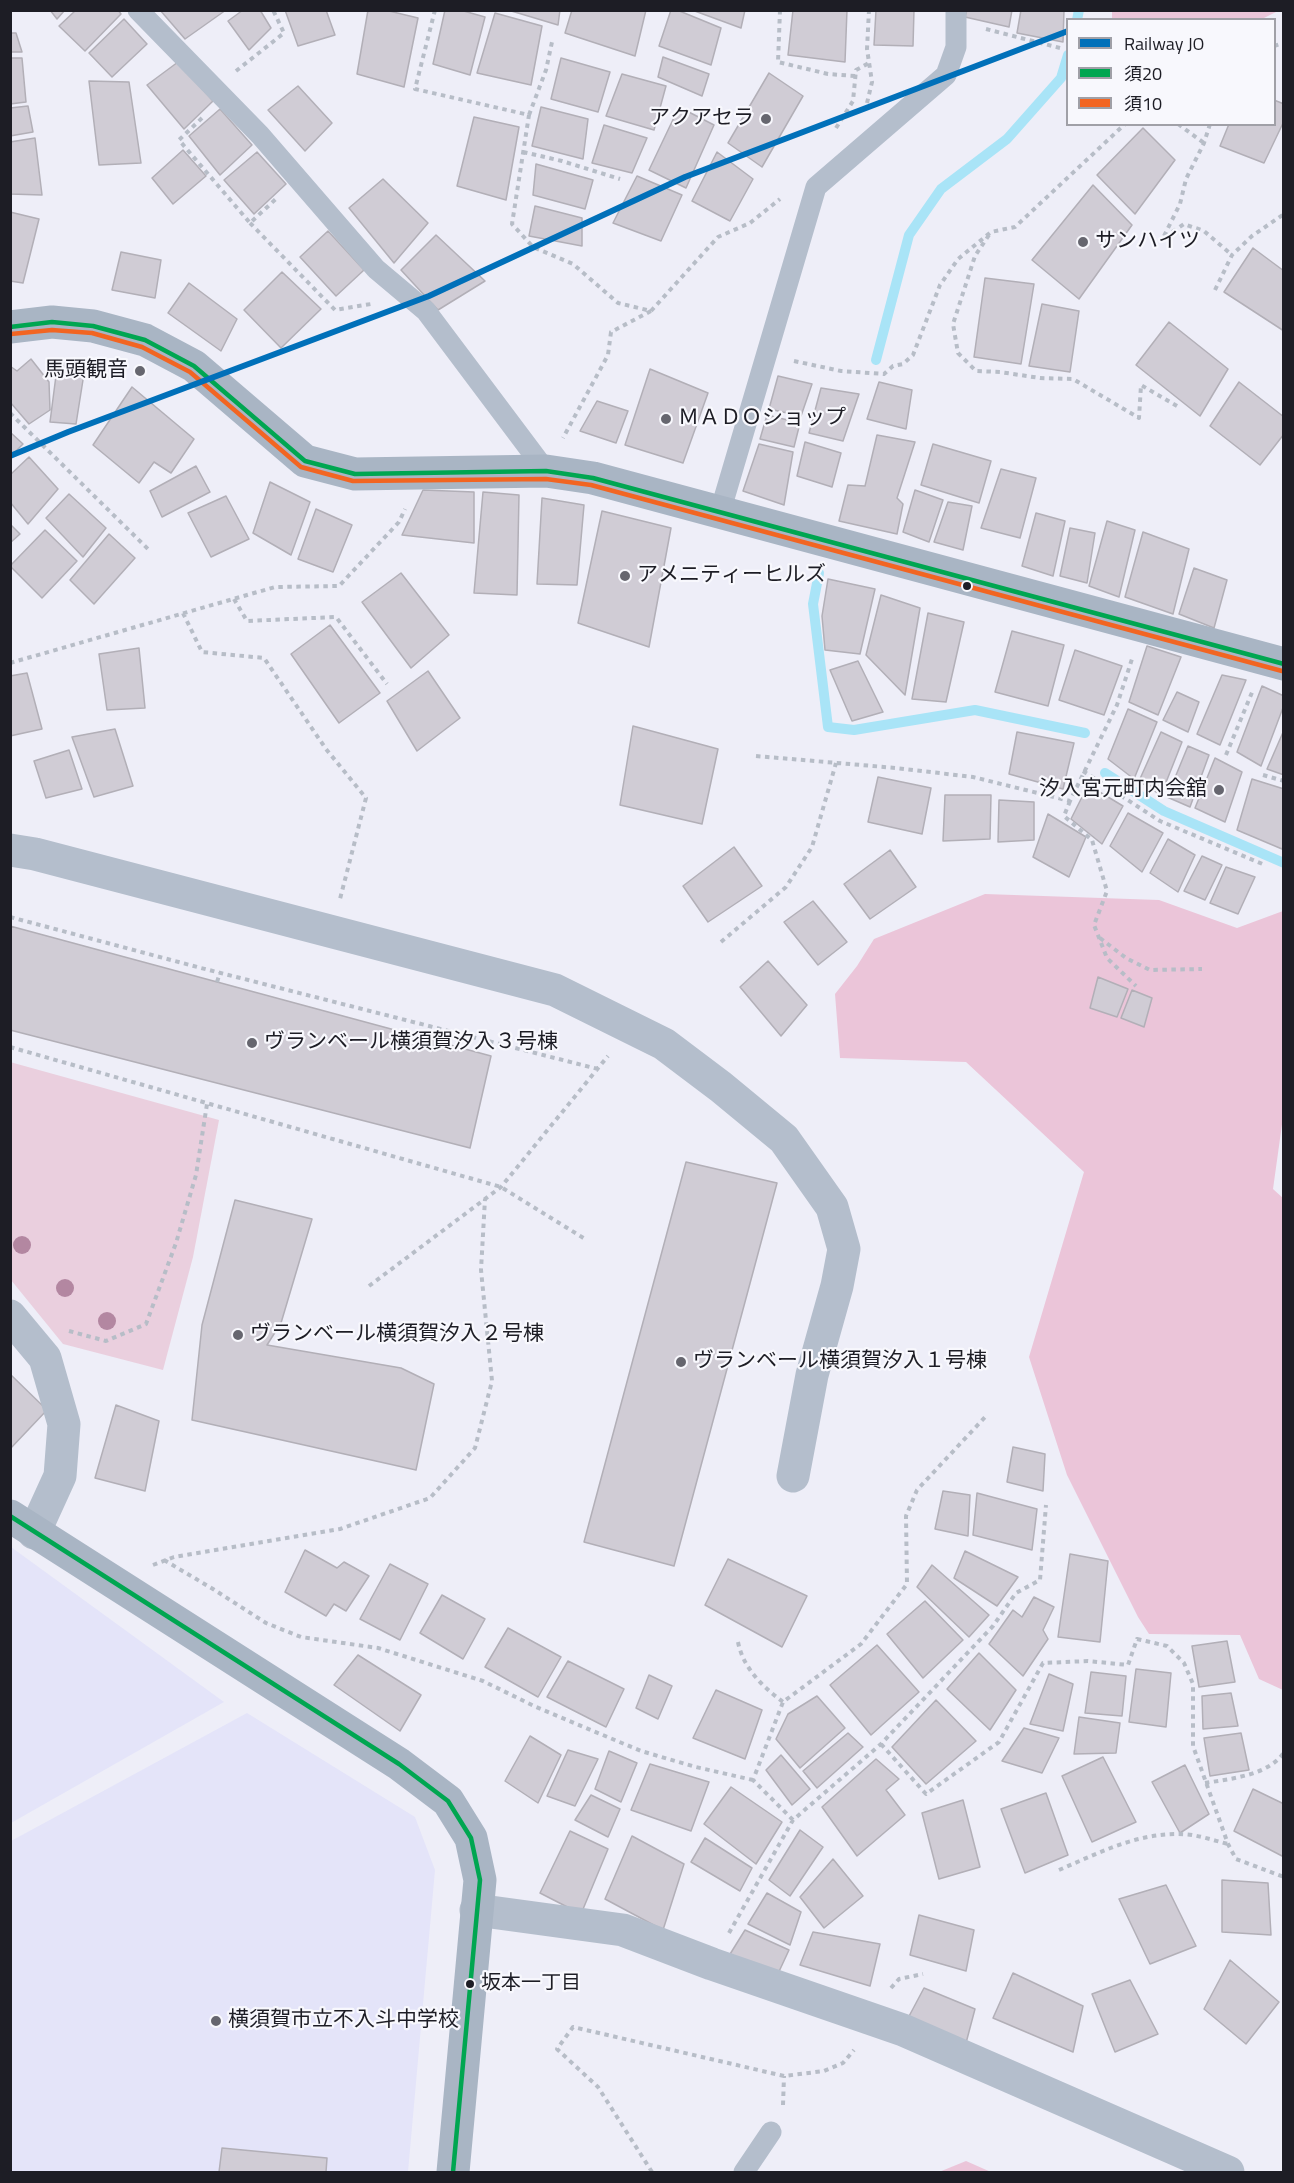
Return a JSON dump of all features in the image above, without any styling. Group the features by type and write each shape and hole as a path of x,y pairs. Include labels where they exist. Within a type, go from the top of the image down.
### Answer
{"street":[{"path":"10,327 52,322 93,326 145,340 194,366 305,461 355,474 546,471 593,478 1284,664"},
{"path":"10,850 35,854 555,990 664,1044 721,1087 784,1139 832,1207 844,1249 837,1286 812,1376 793,1476"},
{"path":"10,1316 45,1358 64,1424 60,1476 22,1525 399,1764 448,1801 471,1838 480,1880 453,2172"},
{"path":"476,1911 623,1930 712,1964 903,2030 1228,2172"}],"lane":[{"path":"138,10 298,178 376,269 426,311 546,471"},
{"path":"720,512 816,188 946,75 956,47 956,16"},
{"path":"744,2172 771,2132"}],"path":[{"path":"273,10 284,33 244,63 179,140 250,223 335,310"},
{"path":"435,10 415,88 529,115"},
{"path":"780,10 778,62 828,74 855,76"},
{"path":"867,49 869,10"},
{"path":"956,16 1060,48"},
{"path":"552,42 546,70 529,115 512,224 533,247 573,264 618,303 651,311"},
{"path":"836,129 853,101 856,70 869,63"},
{"path":"767,353 841,371 884,374 893,366 903,364 914,354 939,285 957,259 991,232 1015,227 1123,126"},
{"path":"1181,126 1204,143"},
{"path":"1209,126 1204,143 1186,179 1180,204 1163,238 1184,224 1204,231 1232,255"},
{"path":"523,152 620,179"},
{"path":"250,223 298,178"},
{"path":"546,471 608,355 611,332 651,311 718,237 750,223 786,195"},
{"path":"1215,290 1232,255 1252,236 1284,214"},
{"path":"991,232 975,256 953,324 958,353 976,371 1073,379 1139,418 1140,386 1178,405"},
{"path":"10,413 151,552"},
{"path":"10,663 275,587 339,586 399,522 420,473"},
{"path":"234,599 247,621 336,617 387,684"},
{"path":"183,613 202,652 264,658 326,749 366,798 331,933"},
{"path":"1136,648 1117,705 1083,771 1064,816 1092,840 1107,891 1094,925 1107,958 1136,986"},
{"path":"1226,755 1253,689"},
{"path":"756,756 973,777 1070,801"},
{"path":"721,942 786,887 812,847 836,763"},
{"path":"1083,771 1160,821 1265,865"},
{"path":"1263,775 1284,781"},
{"path":"10,917 598,1069"},
{"path":"1099,938 1126,958 1150,970 1202,969"},
{"path":"217,982 220,973"},
{"path":"369,1286 501,1187 631,1028"},
{"path":"10,1047 501,1187 585,1239"},
{"path":"61,1334 71,1330 106,1341 146,1324 176,1243 196,1175 207,1104"},
{"path":"148,1566 174,1557 340,1529 430,1498 475,1448 492,1381 481,1270 485,1199"},
{"path":"753,1780 783,1702 861,1644 908,1584 906,1516 917,1490 987,1415"},
{"path":"712,1964 793,1820 881,1744 993,1626 1016,1593 1040,1580 1046,1505"},
{"path":"164,1560 213,1588 266,1623 301,1637 378,1648 473,1678 641,1751 753,1780 793,1820"},
{"path":"881,1744 926,1794 999,1742 1043,1663 1088,1661 1128,1665 1137,1639 1167,1646 1184,1663 1193,1684 1193,1746 1228,1844 1236,1858 1284,1877"},
{"path":"738,1642 740,1654 761,1685 783,1702"},
{"path":"1205,1783 1247,1777 1280,1758 1284,1752"},
{"path":"1059,1870 1117,1845 1155,1836 1191,1835 1228,1844"},
{"path":"899,1979 923,1974"},
{"path":"652,2172 598,2087 557,2049 573,2027 784,2076 824,2071 843,2063 878,2021"}],"shaded area":[{"path":"1112,10 1278,11 1264,18 1112,18"},
{"path":"985,894 1159,900 1237,928 1283,911 1284,1110 1273,1189 1284,1199 1283,1690 1259,1679 1240,1635 1149,1634 1138,1617 1067,1475 1029,1357 1084,1172 966,1062 840,1058 835,994 874,939"},
{"path":"10,1062 219,1120 193,1257 163,1370 63,1344 11,1280"},
{"path":"11,1547 224,1702 10,1823"},
{"name":"横須賀市立不入斗中学校","path":"247,1713 415,1817 435,1870 408,2172 11,2172 11,1841"},
{"path":"966,2161 991,2172 939,2172"}],"building":[{"path":"50,10 65,10 57,19"},
{"path":"76,10 118,10 121,14 85,51 59,26"},
{"path":"160,10 226,10 185,39"},
{"path":"243,10 260,10 271,28 249,50 228,21"},
{"path":"285,10 326,10 335,35 298,46"},
{"path":"368,10 385,10 418,18 404,87 357,74"},
{"path":"445,10 460,10 485,17 470,75 433,64"},
{"path":"508,10 560,10 558,25"},
{"path":"572,10 646,10 635,56 565,33"},
{"path":"671,10 677,10 721,28 711,65 659,46"},
{"path":"692,10 745,10 741,28"},
{"path":"793,10 847,10 845,62 788,55"},
{"path":"876,10 914,10 913,46 874,45"},
{"path":"967,10 1012,10 1009,27 965,17"},
{"path":"1021,10 1064,10 1063,42 1017,33"},
{"path":"495,13 542,26 531,85 477,73"},
{"path":"124,19 147,44 112,77 89,53"},
{"path":"10,33 16,33 22,52 10,52"},
{"path":"663,57 709,74 702,96 658,77"},
{"path":"10,58 22,58 26,102 10,104"},
{"path":"561,58 610,72 598,112 551,99"},
{"path":"178,62 213,101 184,129 147,85"},
{"name":"アクアセラ","path":"769,73 803,96 762,167 728,143"},
{"path":"622,74 666,86 654,130 606,116"},
{"path":"89,81 129,82 141,163 99,165"},
{"path":"298,86 332,123 305,151 268,110"},
{"path":"1276,101 1284,104 1284,121 1264,163 1220,146 1228,126 1276,126"},
{"path":"28,106 33,132 10,136 10,108"},
{"path":"541,107 588,119 583,159 532,146"},
{"path":"679,107 714,125 686,188 649,170"},
{"path":"220,109 252,145 220,175 189,136"},
{"path":"474,117 519,127 506,200 457,186"},
{"path":"604,125 647,138 632,173 592,163"},
{"path":"1143,128 1175,160 1135,214 1097,175"},
{"path":"35,138 42,195 10,194 10,142"},
{"path":"183,150 206,176 173,204 152,178"},
{"path":"257,152 286,184 254,214 224,180"},
{"path":"717,152 753,179 730,221 692,201"},
{"path":"536,164 593,180 585,209 533,195"},
{"path":"637,176 682,195 661,241 613,223"},
{"path":"383,179 428,223 394,263 349,208"},
{"name":"サンハイツ","path":"1093,185 1132,225 1079,299 1032,260"},
{"path":"535,206 582,218 582,246 529,236"},
{"path":"10,212 39,219 23,283 10,281"},
{"path":"328,231 364,270 336,296 300,257"},
{"path":"436,235 485,281 438,310 401,270"},
{"path":"1253,248 1284,271 1284,331 1224,292"},
{"path":"121,252 161,260 155,298 112,290"},
{"path":"282,272 321,309 281,348 244,310"},
{"path":"985,278 1034,284 1021,364 974,357"},
{"path":"189,283 237,319 221,351 168,313"},
{"path":"1042,304 1079,311 1070,372 1029,366"},
{"path":"1169,322 1228,369 1200,416 1136,365"},
{"path":"31,359 49,382 50,410 29,424 10,402 10,366 17,371"},
{"path":"58,360 86,361 76,424 50,422"},
{"name":"ＭＡＤＯショップ","path":"650,369 708,393 683,463 625,445"},
{"path":"778,376 812,384 801,416 769,409"},
{"path":"879,382 912,390 906,429 867,419"},
{"path":"1239,382 1284,417 1284,434 1260,465 1210,426"},
{"path":"132,387 194,439 171,473 154,462 139,483 93,445"},
{"path":"821,388 859,394 843,441 809,433"},
{"path":"597,401 628,411 616,443 580,431"},
{"path":"767,415 800,423 794,447 760,439"},
{"path":"10,432 23,444 10,457"},
{"path":"877,435 915,442 897,498 903,504 897,534 839,521 848,485 865,486"},
{"path":"805,442 841,453 832,487 797,476"},
{"path":"759,444 793,452 784,505 743,491"},
{"path":"933,444 991,461 979,503 921,485"},
{"path":"29,457 58,489 28,524 10,502 10,475"},
{"path":"196,466 210,492 162,517 150,491"},
{"path":"1001,469 1036,478 1020,538 981,528"},
{"path":"270,482 310,502 291,555 253,533"},
{"path":"423,490 474,492 474,543 402,535"},
{"path":"915,490 943,500 929,542 903,532"},
{"path":"483,492 519,495 517,595 474,593"},
{"path":"69,494 106,528 83,557 46,518"},
{"path":"226,496 249,539 211,557 188,513"},
{"path":"542,498 584,505 577,585 537,584"},
{"path":"948,502 972,506 963,550 934,542"},
{"path":"316,509 352,525 333,572 298,559"},
{"name":"アメニティーヒルズ","path":"602,511 671,528 649,647 578,623"},
{"path":"1036,513 1065,521 1053,576 1022,566"},
{"path":"1107,521 1135,530 1119,597 1089,586"},
{"path":"10,524 20,534 10,543"},
{"path":"1070,528 1095,533 1087,583 1060,576"},
{"path":"45,530 77,561 42,598 10,566"},
{"path":"1143,532 1189,549 1173,614 1125,597"},
{"path":"109,534 135,558 94,604 70,580"},
{"path":"1194,568 1227,580 1214,628 1179,614"},
{"path":"401,573 449,635 411,668 362,602"},
{"path":"828,579 875,589 860,654 825,650 822,616"},
{"path":"881,595 920,608 905,695 866,655"},
{"path":"928,613 964,622 946,702 912,699"},
{"path":"330,625 380,693 339,723 291,654"},
{"path":"1012,631 1064,645 1048,706 995,692"},
{"path":"1147,646 1181,657 1158,715 1129,702"},
{"path":"139,648 145,708 107,710 99,654"},
{"path":"1075,650 1122,666 1104,715 1059,700"},
{"path":"858,661 883,712 852,721 830,670"},
{"path":"428,671 460,718 417,751 387,701"},
{"path":"27,673 42,729 10,736 10,676"},
{"path":"1222,675 1246,680 1220,745 1197,734"},
{"path":"1262,686 1284,696 1284,705 1261,766 1237,752"},
{"path":"1177,692 1199,702 1188,732 1163,720"},
{"path":"1128,709 1157,722 1134,779 1108,759"},
{"path":"633,726 718,749 702,824 620,805"},
{"path":"115,729 133,786 94,797 72,737"},
{"path":"1284,730 1284,775 1267,769"},
{"path":"1017,732 1074,743 1063,789 1009,774"},
{"path":"1161,732 1182,742 1161,795 1139,781"},
{"path":"1188,746 1209,755 1190,807 1167,797"},
{"path":"69,750 82,789 46,798 34,761"},
{"name":"汐入宮元町内会舘","path":"1215,758 1242,772 1225,822 1195,808"},
{"path":"878,777 931,788 922,834 868,822"},
{"path":"1252,779 1284,789 1284,844 1282,849 1237,830"},
{"path":"1088,785 1123,806 1102,844 1071,819"},
{"path":"945,795 991,795 990,839 943,841"},
{"path":"999,800 1034,802 1034,840 998,842"},
{"path":"1128,813 1163,833 1142,872 1110,846"},
{"path":"1048,814 1086,837 1069,877 1033,857"},
{"path":"1168,839 1195,855 1178,892 1150,873"},
{"path":"734,847 762,886 708,922 683,886"},
{"path":"890,850 916,887 870,919 844,884"},
{"path":"1202,856 1222,865 1205,900 1184,891"},
{"path":"1226,867 1255,877 1238,914 1210,903"},
{"path":"813,901 847,942 818,965 784,922"},
{"name":"ヴランベール横須賀汐入３号棟","path":"10,926 491,1056 470,1148 10,1030"},
{"path":"768,961 807,1005 781,1036 740,987"},
{"path":"1098,977 1128,989 1117,1017 1090,1008"},
{"path":"1132,990 1152,998 1144,1027 1121,1018"},
{"name":"ヴランベール横須賀汐入１号棟","path":"686,1162 777,1183 674,1566 584,1542"},
{"name":"ヴランベール横須賀汐入２号棟","path":"235,1200 312,1219 281,1323 267,1345 401,1368 434,1384 416,1470 192,1420 202,1325"},
{"path":"10,1374 47,1410 10,1449"},
{"path":"116,1405 159,1421 145,1491 95,1478"},
{"path":"1013,1447 1045,1454 1043,1491 1007,1482"},
{"path":"943,1491 970,1495 968,1536 935,1529"},
{"path":"977,1493 1037,1509 1032,1550 973,1535"},
{"path":"305,1550 337,1568 344,1562 369,1576 346,1611 334,1604 326,1616 285,1592"},
{"path":"965,1551 1018,1577 997,1606 954,1578"},
{"path":"1070,1554 1108,1561 1100,1642 1058,1637"},
{"path":"728,1559 807,1596 782,1647 705,1605"},
{"path":"390,1564 428,1584 400,1640 360,1619"},
{"path":"932,1565 989,1615 969,1637 917,1587"},
{"path":"442,1595 485,1619 463,1659 420,1633"},
{"path":"1034,1597 1054,1607 1043,1630 1048,1639 1023,1676 989,1644 1013,1610 1022,1617"},
{"path":"925,1601 963,1640 923,1678 887,1634"},
{"path":"508,1628 561,1657 538,1697 485,1667"},
{"path":"1227,1641 1235,1682 1199,1687 1192,1646"},
{"path":"877,1645 919,1692 871,1735 830,1685"},
{"path":"979,1653 1016,1690 990,1730 947,1689"},
{"path":"358,1655 421,1695 400,1731 334,1685"},
{"path":"568,1661 624,1689 606,1727 547,1697"},
{"path":"1136,1669 1171,1673 1166,1727 1129,1722"},
{"path":"1091,1672 1126,1676 1122,1716 1085,1713"},
{"path":"1049,1674 1073,1684 1063,1731 1030,1724"},
{"path":"649,1675 672,1686 658,1719 636,1708"},
{"path":"716,1690 762,1710 745,1759 693,1738"},
{"path":"1231,1693 1238,1726 1203,1729 1202,1696"},
{"path":"817,1696 845,1728 800,1768 776,1739 788,1714"},
{"path":"936,1700 976,1741 926,1784 892,1747"},
{"path":"1079,1717 1120,1723 1116,1753 1074,1754"},
{"path":"1024,1728 1059,1738 1042,1773 1002,1761"},
{"path":"848,1733 863,1747 817,1788 803,1771"},
{"path":"1241,1733 1249,1770 1210,1776 1204,1738"},
{"path":"530,1736 561,1755 538,1803 505,1781"},
{"path":"568,1750 598,1759 575,1806 547,1796"},
{"path":"609,1751 637,1763 621,1802 595,1789"},
{"path":"781,1755 810,1789 792,1805 766,1770"},
{"path":"1103,1757 1136,1822 1092,1842 1062,1776"},
{"path":"876,1759 899,1779 886,1790 905,1815 857,1856 822,1807"},
{"path":"650,1764 709,1782 691,1831 631,1810"},
{"path":"1185,1765 1209,1814 1180,1833 1152,1782"},
{"path":"731,1787 782,1822 756,1864 704,1824"},
{"path":"1253,1789 1284,1804 1284,1857 1234,1831"},
{"path":"1046,1793 1068,1855 1025,1873 1001,1809"},
{"path":"591,1795 620,1809 608,1837 575,1820"},
{"path":"963,1800 980,1867 939,1879 922,1813"},
{"path":"800,1830 823,1847 790,1896 769,1880"},
{"path":"570,1831 608,1849 581,1914 540,1893"},
{"path":"632,1836 684,1864 663,1930 605,1899"},
{"path":"705,1838 752,1868 740,1891 691,1862"},
{"path":"833,1859 863,1896 824,1928 800,1897"},
{"path":"1222,1880 1268,1883 1271,1935 1222,1932"},
{"path":"1166,1885 1196,1946 1150,1964 1119,1899"},
{"path":"767,1893 801,1912 790,1945 748,1924"},
{"path":"919,1915 974,1930 966,1971 910,1955"},
{"path":"745,1930 789,1950 776,1978 727,1959"},
{"path":"813,1932 880,1944 870,1986 800,1965"},
{"path":"1230,1960 1279,2002 1246,2044 1204,2009"},
{"path":"1013,1973 1083,2006 1073,2052 993,2018"},
{"path":"1130,1980 1158,2034 1115,2052 1092,1994"},
{"path":"924,1988 975,2009 966,2043 907,2020"},
{"path":"222,2148 327,2158 326,2172 219,2172"}],"waterway":[{"path":"1077,18 1079,10"},
{"path":"876,360 909,235 941,189 1007,139 1061,78 1066,62"},
{"path":"819,573 813,604 828,727 854,730 975,710 1085,733"},
{"path":"1105,773 1164,811 1284,863"}],"rail line":[{"name":"JO","path":"10,456 429,296 685,177 1066,32"}],"transit line":[{"name":"須20","path":"10,327 52,322 93,326 145,340 194,366 305,461 355,474 546,471 593,478 1284,664"},
{"name":"須10","path":"11,334 52,330 92,333 142,347 190,372 301,467 353,481 546,479 591,485 1282,671"},
{"name":"須20","path":"10,1516 399,1764 448,1801 471,1838 480,1880 453,2172"}],"place":[{"name":"アクアセラ","path":"766,119"},
{"name":"サンハイツ","path":"1083,242"},
{"name":"馬頭観音","path":"140,371"},
{"name":"ＭＡＤＯショップ","path":"666,419"},
{"name":"アメニティーヒルズ","path":"625,576"},
{"name":"汐入宮元町内会舘","path":"1219,790"},
{"name":"ヴランベール横須賀汐入３号棟","path":"252,1043"},
{"name":"ヴランベール横須賀汐入２号棟","path":"238,1335"},
{"name":"ヴランベール横須賀汐入１号棟","path":"681,1362"},
{"name":"坂本一丁目","path":"470,1984"},
{"name":"横須賀市立不入斗中学校","path":"216,2021"}]}
